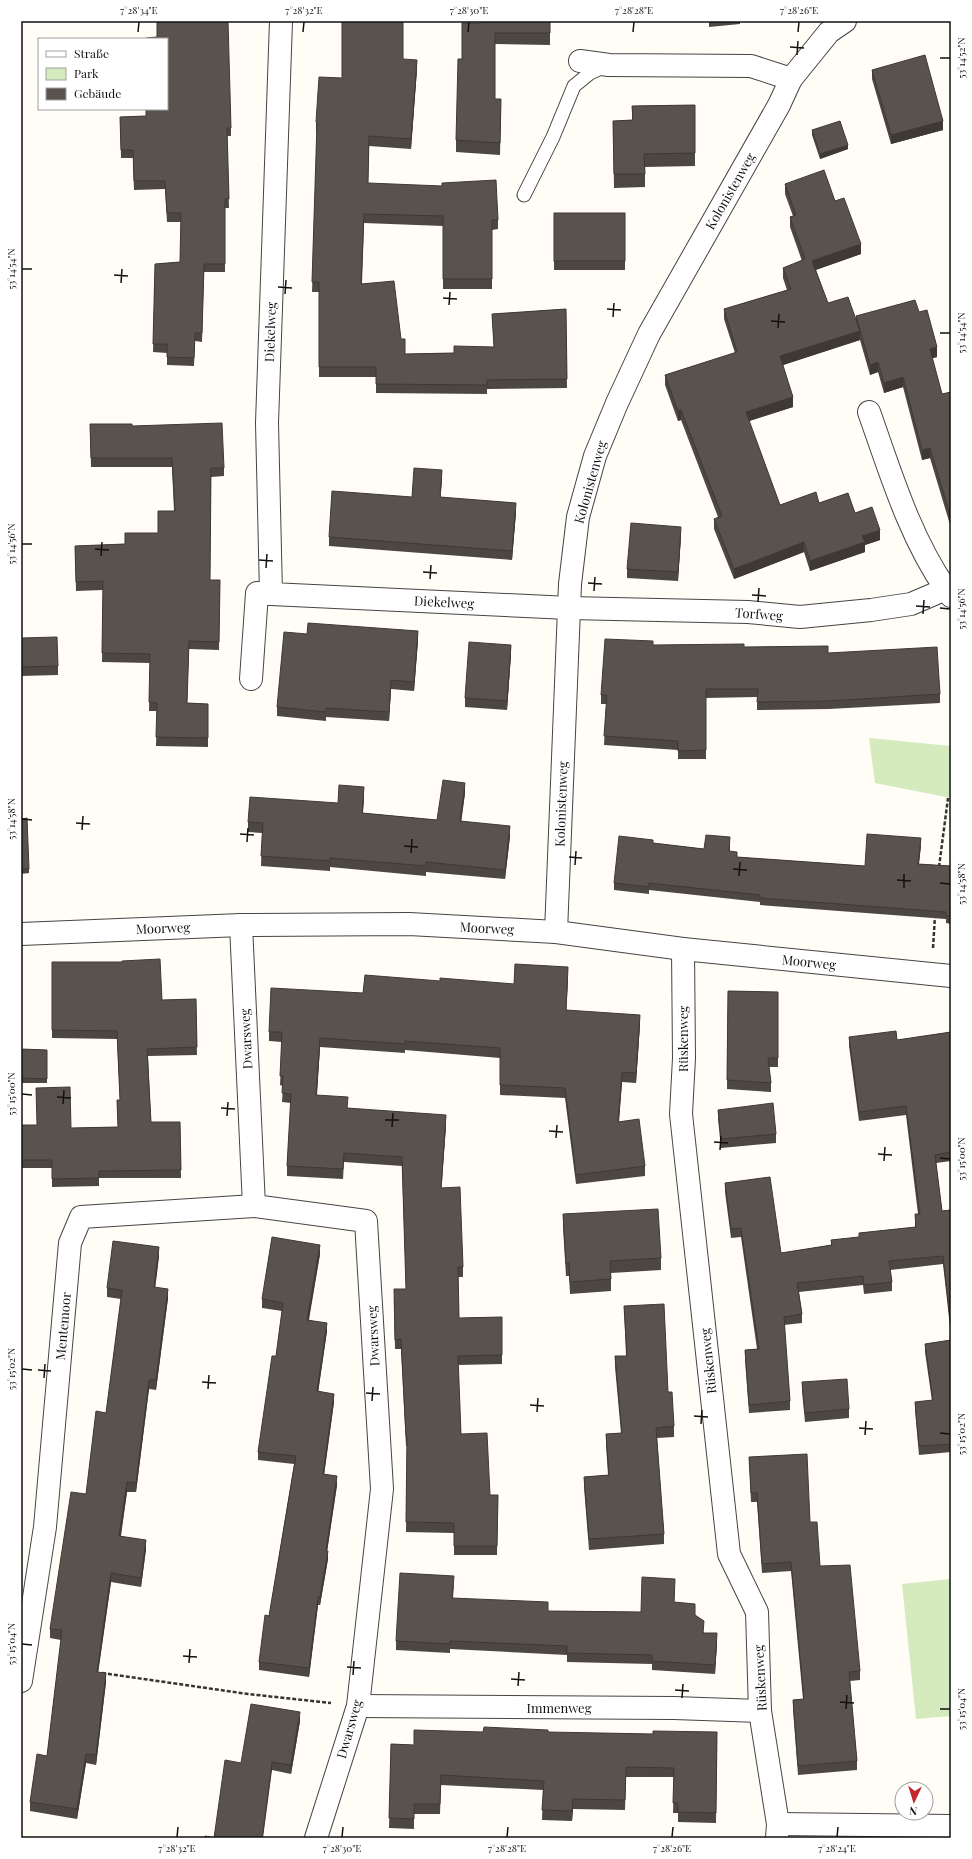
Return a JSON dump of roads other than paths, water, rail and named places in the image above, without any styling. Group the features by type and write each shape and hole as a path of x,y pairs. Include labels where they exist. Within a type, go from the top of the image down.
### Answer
{"street":[{"name":"Diekelweg","path":"270,594 267,423 281,21"},
{"name":"Kolonistenweg","path":"556,932 570,584 578,517 595,456 648,334 779,105 791,78 829,32 845,21"},
{"path":"580,61 609,65 751,66 791,78"},
{"name":"Torfweg","path":"569,608 748,612 800,617 871,610 911,604 949,593 936,575 918,540 869,412"},
{"name":"Diekelweg","path":"251,679 257,593 569,608"},
{"name":"Moorweg","path":"21,934 241,925 409,924 556,932 683,949 941,976"},
{"name":"Dwarsweg","path":"241,925 254,1206 366,1221 382,1489 358,1706 316,1838"},
{"name":"Rüskenweg","path":"683,949 684,1058 681,1114 729,1554 757,1612 760,1711 777,1831"},
{"name":"Mentemoor","path":"21,1681 45,1527 70,1243 81,1217 254,1206"},
{"name":"Immenweg","path":"358,1706 674,1708 760,1711"},
{"path":"777,1831 951,1826"}],"lane":[{"path":"524,195 553,137 574,86 590,73 609,65"}]}
